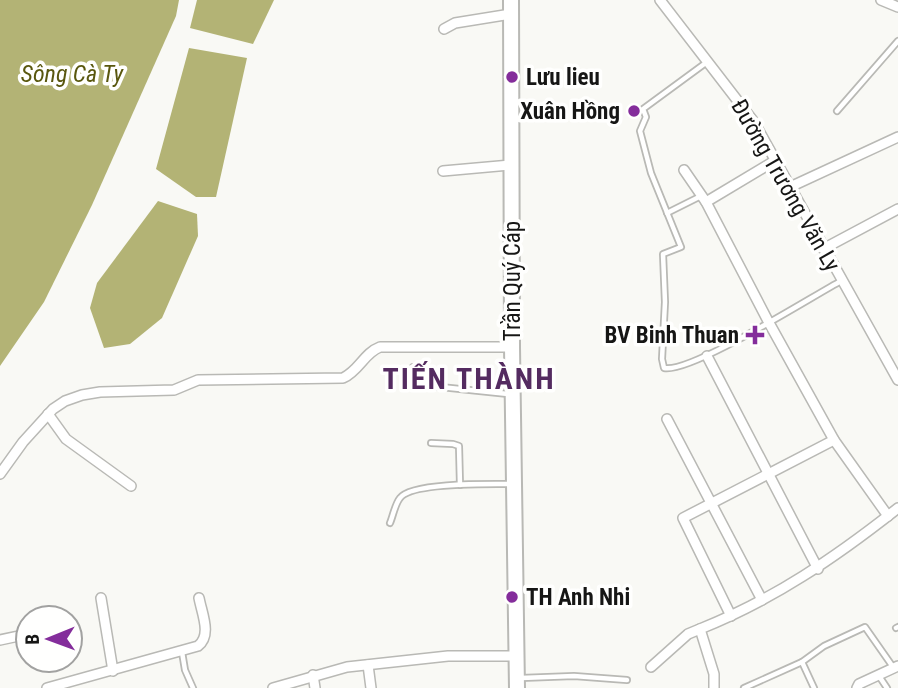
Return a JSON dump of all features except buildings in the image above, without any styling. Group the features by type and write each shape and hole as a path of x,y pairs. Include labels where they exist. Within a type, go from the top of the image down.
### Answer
{"main road":[{"name":"Trần Quý Cáp","path":"511,7 517,683"}],"street":[{"name":"Đường Trương Văn Ly","path":"660,0 738,100 776,160 898,380"},
{"path":"881,0 898,7"},
{"path":"444,29 455,23 511,7"},
{"path":"790,187 898,137"},
{"path":"704,199 776,160"},
{"path":"443,171 511,165"},
{"path":"684,170 704,199 834,440 888,516"},
{"path":"823,249 898,209"},
{"path":"0,474 48,414 65,401 82,395 174,390 198,380 342,378 380,347 512,347"},
{"path":"707,356 818,569"},
{"path":"48,414 66,439 131,486"},
{"path":"667,419 762,600"},
{"path":"731,617 683,522 685,516 834,440"},
{"path":"651,667 688,634 731,617 818,569 898,508"},
{"path":"101,598 113,671"},
{"path":"47,688 68,685 198,646 204,641 206,633 199,598"},
{"path":"699,629 714,674 714,688"},
{"path":"273,688 313,675 368,664 448,656 516,656"},
{"path":"368,664 371,688"},
{"path":"856,688 859,684 896,667"},
{"path":"313,675 315,688"}],"lane":[{"path":"837,111 898,41"},
{"path":"708,62 643,109 646,117 640,131 651,173 681,247 663,254 665,302 662,364 668,369 676,368 707,356 841,281"},
{"path":"667,213 704,199"},
{"path":"413,367 422,367 428,382 435,387 513,394"},
{"path":"432,443 453,443 459,446 460,485"},
{"path":"390,523 399,499 404,494 421,489 460,485 514,484"},
{"path":"744,688 802,662 833,641 865,627 896,667"},
{"path":"182,652 185,670 193,688"},
{"path":"802,662 814,688"},
{"path":"878,675 887,688"},
{"path":"517,683 573,676 627,680"}],"water":[{"name":"Sông Cà Ty","path":"0,0 179,0 176,16 92,205 44,302 0,366"},
{"path":"197,0 274,0 253,44 190,28"},
{"path":"189,48 247,58 216,197 196,197 156,169"},
{"path":"158,201 197,214 198,236 162,318 130,344 104,348 90,308 97,283"}],"place":[{"name":"Lưu lieu","path":"512,77"},
{"name":"Xuân Hồng","path":"634,111"},
{"name":"BV Binh Thuan","path":"755,335"},
{"name":"TH Anh Nhi","path":"512,597"}],"district":[{"name":"TIẾN THÀNH","path":"469,379"}]}
